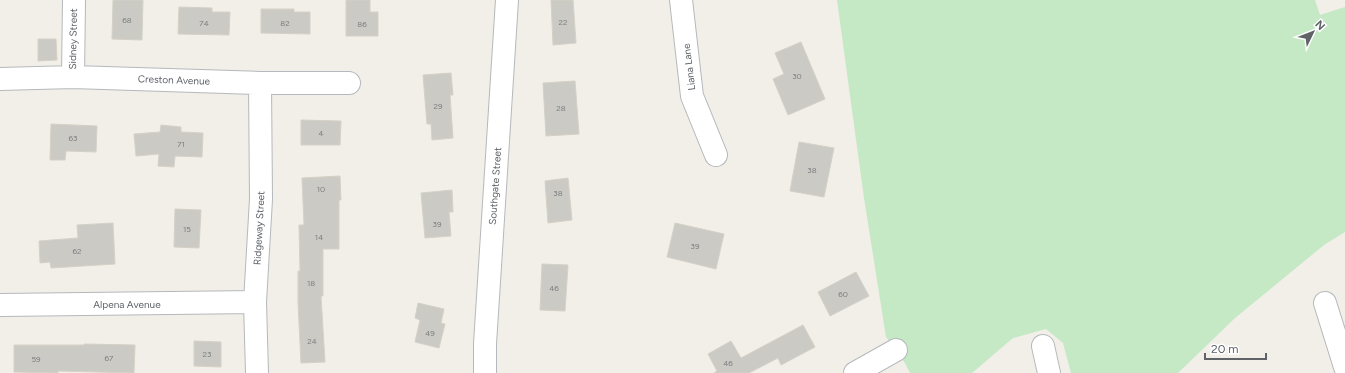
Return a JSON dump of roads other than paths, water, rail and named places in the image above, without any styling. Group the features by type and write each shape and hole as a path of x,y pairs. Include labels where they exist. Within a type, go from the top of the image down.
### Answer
{"street":[{"name":"Sidney Street","path":"73,77 74,0"},
{"name":"Southgate Street","path":"486,373 485,344 507,0"},
{"name":"Liana Lane","path":"681,0 692,96 716,155"},
{"name":"Creston Avenue","path":"0,79 73,77 260,83 349,83"},
{"name":"Ridgeway Street","path":"257,373 255,302 261,199 260,83"},
{"name":"Alpena Avenue","path":"0,305 255,302"},
{"path":"1325,303 1345,368"},
{"path":"1043,346 1049,373"},
{"path":"855,373 896,350"}]}
